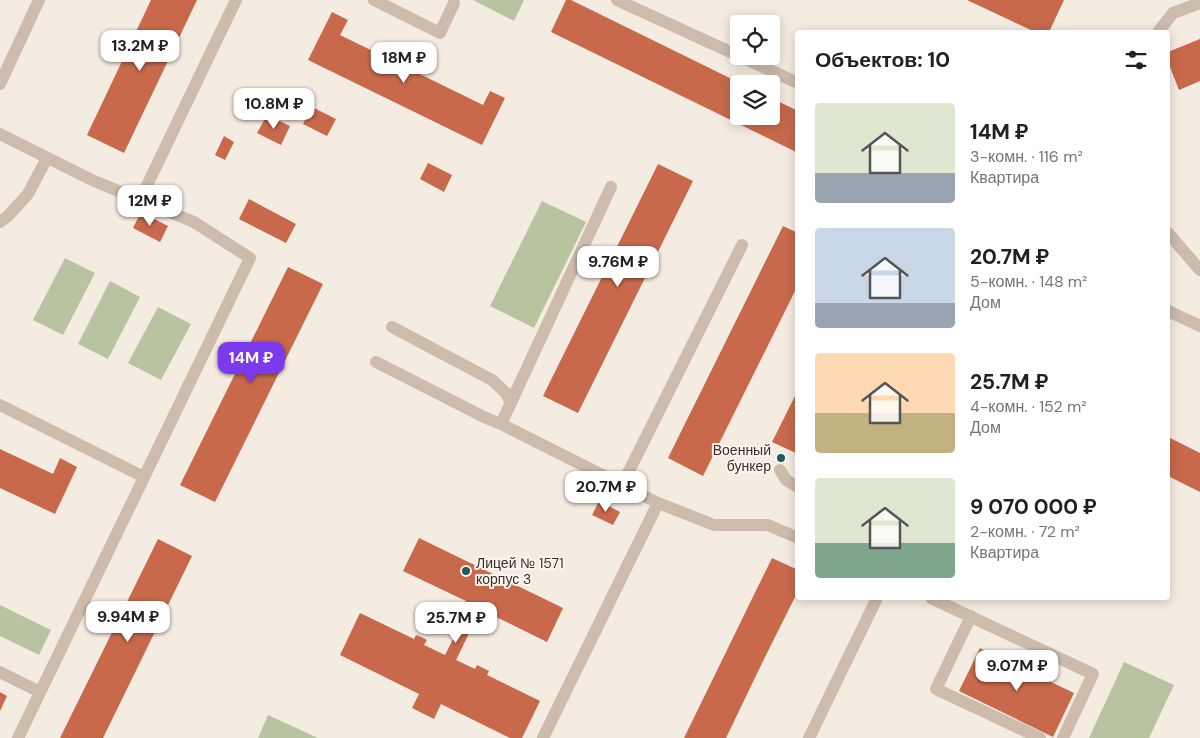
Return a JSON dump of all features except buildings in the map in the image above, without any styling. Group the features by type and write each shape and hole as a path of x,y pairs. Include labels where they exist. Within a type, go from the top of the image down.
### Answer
{"street":[{"path":"0,84 39,0"},
{"path":"140,200 236,0"},
{"path":"374,0 440,33 454,4"},
{"path":"617,0 730,52"},
{"path":"1159,30 1172,13 1200,3"},
{"path":"759,65 795,82"},
{"path":"0,134 94,181 194,222 250,258 18,738"},
{"path":"0,222 28,194 47,158"},
{"path":"501,424 611,188"},
{"path":"1170,235 1200,270"},
{"path":"622,485 742,245"},
{"path":"1170,312 1200,326"},
{"path":"392,327 492,380 506,393 511,403"},
{"path":"376,362 658,502 714,525 768,526 795,537"},
{"path":"0,405 144,477"},
{"path":"780,470 786,480 795,485"},
{"path":"543,738 658,502"},
{"path":"809,738 876,600"},
{"path":"935,600 1093,674 1063,738"},
{"path":"970,616 936,689 1040,738"},
{"path":"0,672 40,692"}],"green space":[{"path":"473,0 524,0 514,21"},
{"path":"542,201 586,222 534,328 490,306"},
{"path":"65,258 95,273 63,335 33,320"},
{"path":"110,281 140,297 108,359 78,344"},
{"path":"158,307 191,324 161,380 128,363"},
{"path":"0,605 51,630 39,655 0,636"},
{"path":"1124,662 1174,685 1149,738 1089,738"},
{"path":"268,715 318,738 258,738"}],"place":[{"name":"Военный бункер","path":"781,458"},
{"name":"Лицей № 1571 корпус 3","path":"466,571"}]}
